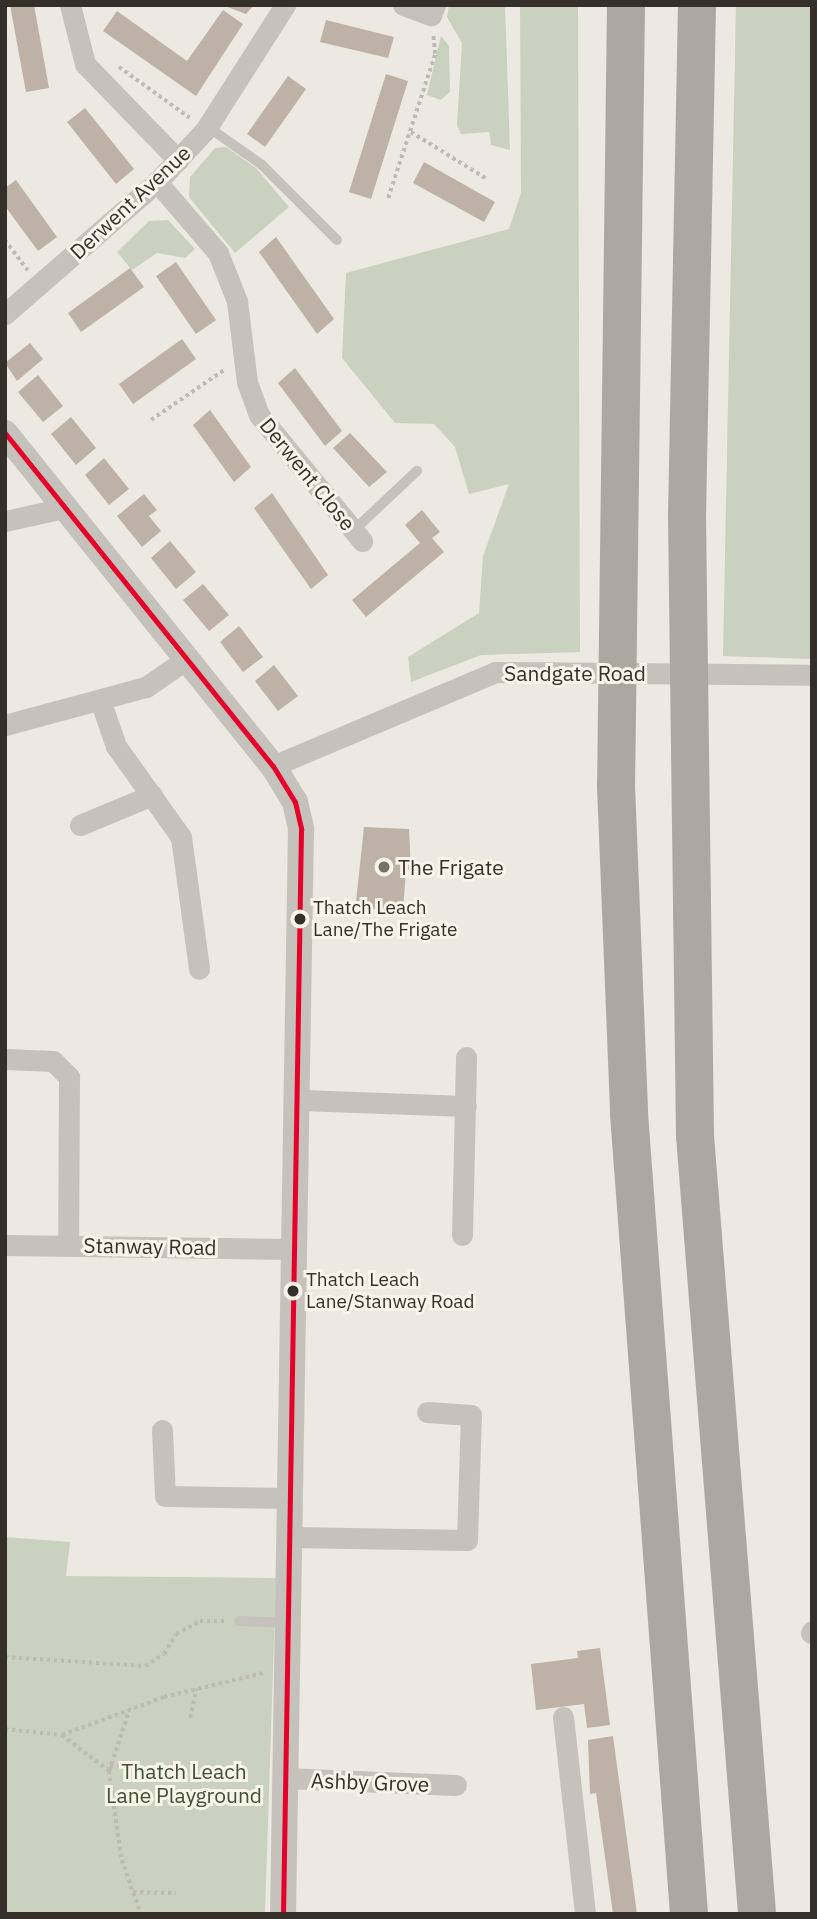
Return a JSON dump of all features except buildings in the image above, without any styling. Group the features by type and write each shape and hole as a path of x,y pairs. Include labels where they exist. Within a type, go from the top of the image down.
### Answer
{"highway":[{"path":"626,5 616,786 629,1114 689,1914"},
{"path":"697,5 687,516 695,1136 757,1914"}],"street":[{"path":"70,5 85,64 178,160"},
{"name":"Derwent Avenue","path":"5,314 157,182 207,128 285,5"},
{"path":"402,5 433,10"},
{"name":"Derwent Close","path":"157,182 218,253 237,301 243,357 259,415 357,536"},
{"path":"5,433 273,766 295,802 301,829 301,1100 295,1249 283,1914"},
{"path":"5,521 64,508"},
{"path":"5,725 146,687 185,660"},
{"name":"Sandgate Road","path":"273,766 495,672 809,675"},
{"path":"100,701 116,746 181,837 199,970"},
{"path":"80,825 152,795"},
{"path":"461,1235 466,1056"},
{"path":"5,1059 53,1061 69,1077 68,1244"},
{"path":"301,1100 466,1105"},
{"name":"Stanway Road","path":"5,1245 295,1249"},
{"path":"291,1537 467,1540 471,1415 426,1412"},
{"path":"162,1430 164,1496 291,1498"},
{"path":"563,1717 585,1914"},
{"name":"Ashby Grove","path":"284,1778 456,1785"}],"lane":[{"path":"207,128 262,165 337,240"},
{"path":"357,536 417,471"},
{"path":"239,1621 288,1623"}],"path":[{"path":"388,198 435,54 433,10"},
{"path":"78,37 207,128"},
{"path":"411,132 487,179"},
{"path":"5,240 37,287"},
{"path":"151,420 243,357"},
{"path":"5,1657 145,1666 164,1654 176,1634 200,1621 239,1621"},
{"path":"5,1729 62,1735 130,1709 196,1689 287,1667"},
{"path":"190,1718 196,1689"},
{"path":"130,1709 109,1768 133,1892 141,1914"},
{"path":"62,1735 109,1768 138,1768"},
{"path":"133,1892 176,1893"}],"green space":[{"path":"449,5 505,5 510,150 491,145 489,132 461,134 457,125 462,43 447,17"},
{"path":"520,5 578,6 580,652 481,655 411,682 408,657 479,613 483,556 509,484 469,494 455,447 434,424 395,423 342,358 346,273 509,229 521,193"},
{"path":"736,5 812,5 812,659 723,656"},
{"path":"441,36 449,46 450,92 441,100 427,95"},
{"path":"226,147 256,168 289,207 235,253 189,197 190,177 215,148"},
{"path":"168,220 195,249 185,258 157,253 132,270 117,252 149,221"},
{"name":"Thatch Leach Lane Playground","path":"5,1537 70,1542 66,1576 276,1578 265,1914 5,1914"}],"transit line":[{"path":"5,433 273,766 295,802 301,829 283,1914"}],"place":[{"name":"The Frigate","path":"384,867"},
{"name":"Thatch Leach Lane/The Frigate","path":"300,919"},
{"name":"Thatch Leach Lane/Stanway Road","path":"293,1291"}]}
